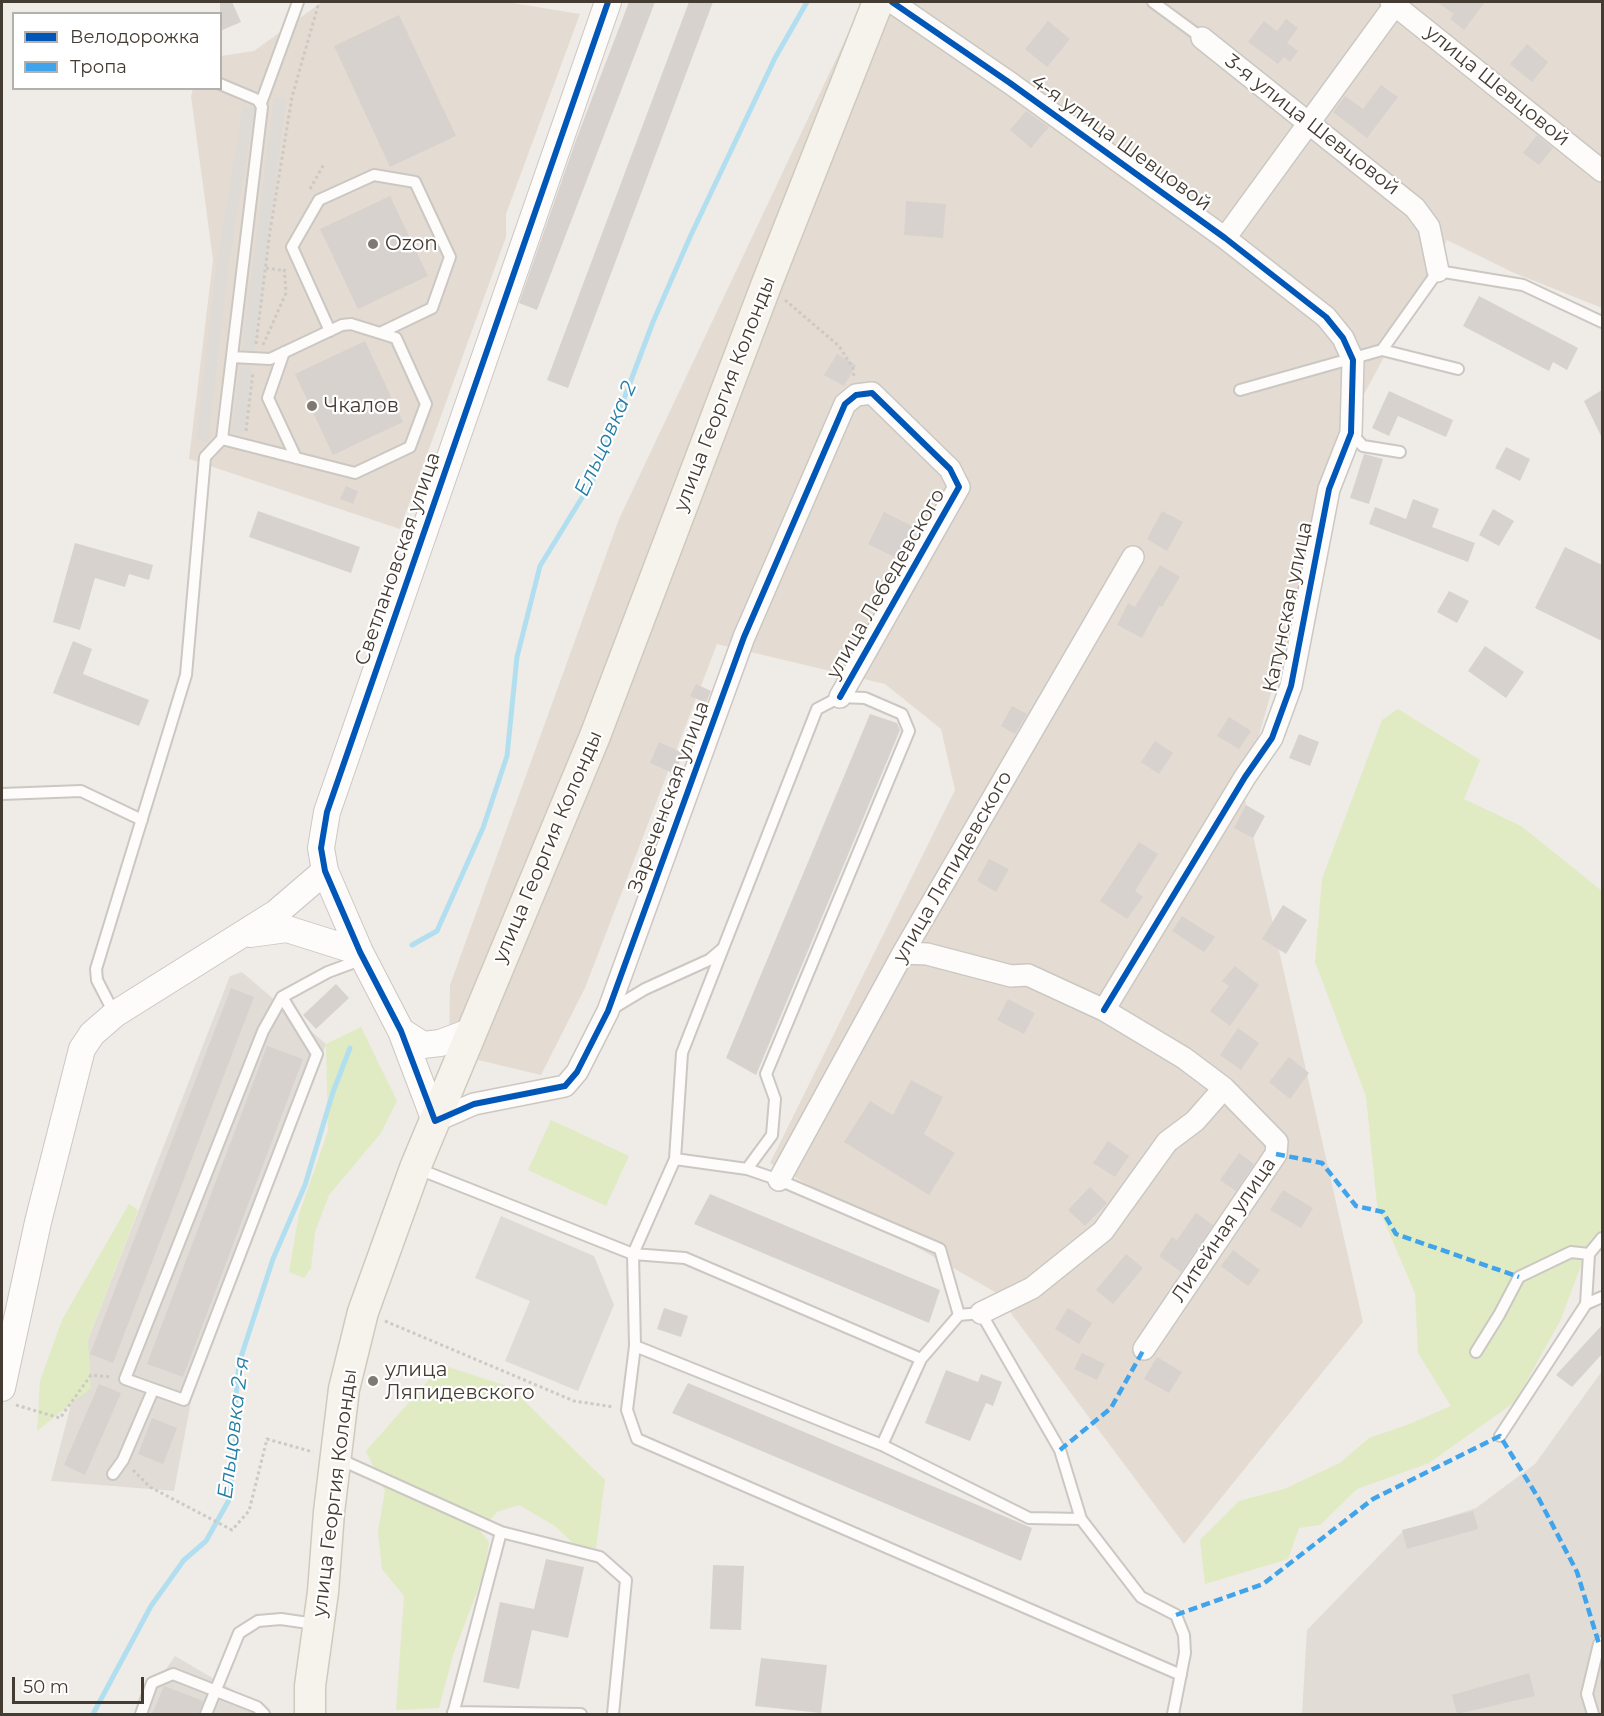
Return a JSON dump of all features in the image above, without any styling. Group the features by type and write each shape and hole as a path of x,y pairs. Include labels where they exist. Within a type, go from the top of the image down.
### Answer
{"main road":[{"name":"улица Георгия Колонды","path":"310,1714 310,1686 319,1624 344,1389 363,1312 415,1168 595,736 767,283 878,2"}],"street":[{"name":"Светлановская улица","path":"435,1121 401,1031 361,955 325,871 321,848 327,812 609,2"},
{"name":"4-я улица Шевцовой","path":"892,2 1010,83 1225,238 1326,317"},
{"path":"1225,238 1394,2"},
{"name":"улица Шевцовой","path":"1394,2 1601,168"},
{"name":"3-я улица Шевцовой","path":"1202,38 1415,208 1429,227 1438,271"},
{"name":"Катунская улица","path":"1104,1010 1245,777 1272,738 1291,686 1329,489 1351,433 1353,360 1343,338 1326,317"},
{"name":"улица Лебедевского","path":"840,697 959,487 950,469 872,393 856,395"},
{"name":"Зареченская улица","path":"435,1121 474,1104 565,1086 577,1072 608,1011 744,637 846,404 856,395"},
{"name":"улица Ляпидевского","path":"779,1180 903,953 1132,557"},
{"path":"6,1396 49,1176 82,1049 92,1034 115,1014 285,906 325,871"},
{"path":"242,935 287,929 361,955"},
{"name":"Литейная улица","path":"903,953 927,954 1011,976 1028,975 1104,1010 1184,1058 1224,1088 1277,1142 1276,1154 1144,1349"},
{"path":"401,1031 423,1045 440,1043 472,1031"},
{"path":"981,1312 1032,1288 1103,1231 1167,1142 1195,1121 1224,1088"}],"lane":[{"path":"115,1014 97,980 96,969 186,675 205,457 222,439 261,103 298,2"},
{"name":"3-я улица Шевцовой","path":"1154,2 1202,38"},
{"path":"222,85 261,103"},
{"path":"330,331 292,247 319,200 371,175 415,182 449,253 450,260 432,308 380,333"},
{"path":"1382,351 1438,271 1523,285 1602,322"},
{"path":"222,439 355,473 410,447 426,401 397,339 351,324 330,331 269,359 232,357"},
{"path":"1240,390 1382,351 1458,369"},
{"path":"284,352 268,398 296,458"},
{"path":"1351,433 1363,446 1400,452"},
{"path":"747,1169 772,1135 776,1100 766,1074 909,731 902,714 865,698 840,697 817,709 682,1053 675,1159 633,1254 635,1346 627,1410 637,1439 1181,1675"},
{"path":"2,794 81,791 142,820"},
{"path":"608,1011 645,989 709,960 725,947"},
{"path":"282,997 317,1054 184,1400 125,1379 263,1031 282,997 361,955"},
{"path":"675,1159 747,1169 779,1180 940,1249 959,1314"},
{"path":"415,1168 633,1254 685,1257 921,1359"},
{"path":"1500,1436 1586,1304 1589,1254 1602,1238"},
{"path":"1476,1352 1499,1316 1519,1276 1571,1252 1589,1254"},
{"path":"1586,1304 1602,1297"},
{"path":"882,1445 921,1359 959,1314 981,1312 1060,1450 1081,1519 1141,1597 1176,1615 1184,1635 1181,1675 1173,1714"},
{"path":"635,1346 882,1445 1029,1518 1081,1519"},
{"path":"113,1474 123,1460 153,1390"},
{"path":"336,1458 501,1532 600,1557 626,1580 612,1714"},
{"path":"501,1532 453,1713 581,1714"},
{"path":"206,1714 239,1633 258,1622 281,1619 319,1624"},
{"path":"1593,1714 1587,1694 1599,1644 1602,1642"},
{"path":"141,1714 152,1683 173,1674 257,1707 264,1714"}],"path":[{"path":"244,445 266,268 292,97 319,2"},
{"path":"266,268 303,274"},
{"path":"767,283 839,346 853,368 856,395"},
{"path":"363,1312 574,1401 627,1410"},
{"path":"6,1396 60,1418 91,1375 125,1379"},
{"path":"123,1460 150,1487 201,1516 232,1530 249,1511 267,1439 336,1458"}],"shaded area":[{"path":"322,2 506,2 580,14 506,214 506,237 400,529 189,459 213,260 191,96 193,90 222,90 222,56 254,51"},
{"path":"863,2 1602,2 1602,308 1512,272 1447,240 1348,424 1243,791 1363,1322 1184,1544 995,1292 770,1163 955,790 941,729 885,684 717,644 585,988 541,1075 449,1053 450,985 619,519"},
{"path":"274,97 286,99 254,352 242,350"},
{"path":"243,106 255,108 229,263 208,442 196,440 217,261"},
{"path":"240,365 252,366 244,434 232,433"},
{"path":"242,972 326,1044 193,1391 174,1491 51,1481 88,1340 230,976"},
{"path":"501,1216 594,1256 614,1305 578,1391 505,1361 530,1301 475,1278"},
{"path":"1602,1371 1602,1714 1302,1714 1307,1630 1402,1532 1476,1508 1535,1464"},
{"path":"175,1656 274,1714 135,1714"}],"green space":[{"path":"1398,709 1480,760 1464,799 1521,826 1602,891 1602,1228 1589,1245 1560,1321 1515,1402 1429,1463 1357,1489 1320,1525 1299,1528 1288,1559 1205,1584 1200,1540 1239,1501 1284,1489 1340,1463 1369,1438 1451,1406 1418,1353 1415,1293 1377,1205 1366,1096 1315,962 1322,879 1382,720"},
{"path":"361,1027 397,1101 381,1133 329,1195 315,1232 311,1268 304,1278 289,1272 299,1214 328,1131 326,1044"},
{"path":"551,1120 629,1156 606,1206 528,1170"},
{"path":"129,1204 138,1210 88,1340 91,1388 37,1431 40,1381 62,1320"},
{"path":"442,1365 510,1387 605,1480 596,1548 576,1546 555,1526 519,1505 497,1512 480,1531 489,1542 484,1573 453,1655 439,1708 396,1710 404,1596 382,1569 378,1532 385,1491 366,1451"}],"building":[{"path":"220,2 232,2 241,22 222,30 222,12 220,12"},
{"path":"629,2 655,2 537,310 519,303 576,140"},
{"path":"689,2 713,2 568,388 547,380"},
{"path":"1437,2 1485,2 1464,30 1450,19 1454,14"},
{"path":"399,15 456,136 390,167 334,46"},
{"path":"1286,19 1298,28 1287,43 1298,51 1290,62 1284,57 1278,64 1248,42 1264,21 1277,31"},
{"path":"1048,21 1070,39 1047,67 1025,49"},
{"path":"1527,44 1548,62 1532,82 1510,64"},
{"path":"1381,85 1398,97 1367,138 1333,112 1345,96 1363,109"},
{"path":"1026,111 1049,127 1031,148 1010,130"},
{"path":"1537,135 1553,148 1539,165 1523,153"},
{"path":"390,196 428,276 358,309 320,229"},
{"path":"906,201 946,204 943,238 904,235"},
{"path":"1479,296 1578,348 1567,370 1553,362 1549,371 1463,326"},
{"path":"365,341 403,422 333,455 295,374"},
{"path":"837,354 856,365 844,386 824,375"},
{"path":"1602,390 1602,438 1584,401"},
{"path":"1389,391 1453,420 1446,437 1398,416 1389,436 1372,428"},
{"path":"1506,447 1530,459 1520,481 1495,468"},
{"path":"1364,454 1383,459 1369,504 1350,498"},
{"path":"346,486 358,491 353,504 340,499"},
{"path":"1413,499 1439,509 1432,527 1475,543 1468,562 1369,524 1375,507 1406,519"},
{"path":"1493,509 1514,521 1499,546 1479,535"},
{"path":"258,511 360,547 351,573 249,537"},
{"path":"1162,511 1183,522 1167,551 1147,539"},
{"path":"884,512 914,527 898,559 868,544"},
{"path":"75,543 153,565 149,580 129,574 125,587 95,578 80,630 53,622"},
{"path":"1565,547 1602,565 1602,641 1535,608"},
{"path":"1160,565 1180,577 1162,607 1159,606 1142,638 1117,625 1128,603 1135,607"},
{"path":"1449,591 1469,601 1457,623 1437,612"},
{"path":"73,641 92,649 83,674 149,700 139,726 53,693"},
{"path":"1485,646 1524,672 1506,698 1468,671"},
{"path":"696,684 711,691 706,703 690,696"},
{"path":"1012,706 1027,714 1015,734 1001,726"},
{"path":"870,714 897,723 900,730 756,1075 726,1058"},
{"path":"1229,717 1251,731 1239,749 1217,736"},
{"path":"1299,734 1319,742 1310,766 1289,758"},
{"path":"1155,741 1173,753 1159,774 1141,762"},
{"path":"659,742 683,753 675,774 650,763"},
{"path":"1246,805 1265,816 1253,838 1234,828"},
{"path":"1139,842 1158,854 1135,891 1143,897 1127,919 1100,901"},
{"path":"989,859 1009,869 996,892 977,881"},
{"path":"1283,905 1307,920 1286,954 1262,939"},
{"path":"1182,916 1215,937 1204,952 1172,931"},
{"path":"1235,966 1259,985 1230,1026 1210,1011 1229,986 1222,981"},
{"path":"336,984 349,998 316,1029 303,1015"},
{"path":"231,988 254,997 113,1363 90,1354"},
{"path":"1008,999 1035,1013 1024,1034 997,1020"},
{"path":"1238,1028 1259,1043 1241,1070 1220,1055"},
{"path":"267,1046 303,1059 183,1377 147,1364"},
{"path":"1289,1057 1309,1073 1290,1099 1269,1082"},
{"path":"911,1080 943,1097 924,1134 955,1153 929,1195 844,1142 870,1101 893,1115"},
{"path":"1108,1141 1129,1156 1115,1177 1093,1163"},
{"path":"1239,1153 1254,1164 1236,1191 1220,1180"},
{"path":"1090,1187 1107,1203 1085,1226 1068,1210"},
{"path":"1283,1190 1313,1208 1301,1228 1270,1210"},
{"path":"710,1194 940,1290 929,1323 694,1224"},
{"path":"1196,1213 1213,1225 1181,1272 1159,1256 1172,1237 1177,1240"},
{"path":"1233,1250 1260,1270 1248,1286 1221,1266"},
{"path":"1126,1254 1143,1268 1113,1304 1096,1290"},
{"path":"664,1308 688,1316 681,1337 657,1329"},
{"path":"1068,1308 1092,1323 1079,1344 1055,1329"},
{"path":"1602,1325 1602,1354 1572,1387 1556,1375"},
{"path":"1082,1353 1105,1364 1097,1380 1074,1369"},
{"path":"1157,1357 1182,1372 1169,1393 1144,1379"},
{"path":"946,1370 978,1382 981,1374 1002,1382 993,1406 986,1403 970,1441 925,1423"},
{"path":"688,1383 1032,1528 1021,1561 672,1413"},
{"path":"99,1384 121,1393 85,1475 64,1465"},
{"path":"152,1418 177,1428 163,1464 138,1454"},
{"path":"1473,1511 1478,1529 1407,1549 1402,1530"},
{"path":"546,1559 584,1567 568,1638 532,1630 519,1689 483,1682 500,1602 534,1609"},
{"path":"713,1565 744,1566 741,1630 710,1629"},
{"path":"761,1658 827,1665 821,1713 755,1706"},
{"path":"1529,1673 1535,1696 1457,1714 1452,1695"},
{"path":"164,1686 203,1701 199,1714 152,1714"}],"waterway":[{"name":"Ельцовка 2","path":"412,945 437,931 483,828 507,756 517,657 540,566 594,478 653,322 690,237 775,58 807,2"},
{"name":"Ельцовка 2-я","path":"93,1714 151,1606 184,1560 206,1541 229,1500 236,1443 234,1418 239,1363 273,1259 305,1185 333,1092 350,1048"}],"marked path":[{"path":"1276,1154 1322,1163 1356,1206 1383,1212 1396,1234 1519,1277"},
{"path":"1060,1450 1111,1408 1144,1349"},
{"path":"1176,1615 1263,1584 1373,1499 1500,1436 1539,1499 1577,1572 1599,1644"}],"cycle path":[{"path":"608,2 327,812 321,848 325,871 360,952 401,1031 435,1121 474,1104 565,1086 577,1072 608,1011 744,637 845,404 856,395 872,393 950,469 959,487 840,697"},
{"path":"892,2 1010,83 1225,238 1326,317 1343,338 1353,360 1351,433 1329,489 1291,686 1272,738 1245,777 1104,1010"}],"place":[{"name":"Ozon","path":"373,244"},
{"name":"Чкалов","path":"312,406"},
{"name":"улица Ляпидевского","path":"373,1381"}]}
